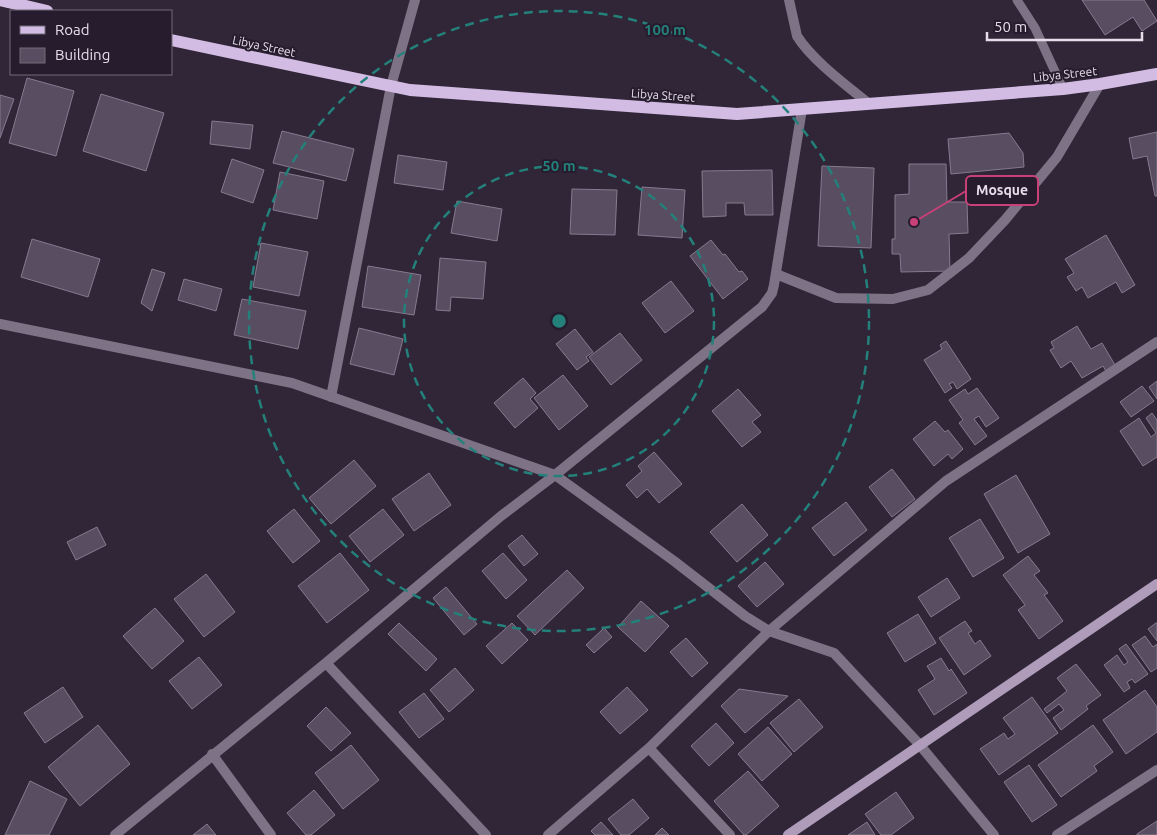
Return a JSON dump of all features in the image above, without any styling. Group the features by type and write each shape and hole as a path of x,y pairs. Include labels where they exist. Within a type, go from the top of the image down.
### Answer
{"main road":[{"path":"0,0 43,10"},
{"name":"Libya Street","path":"172,40 410,90 738,114 1063,89 1157,74"}],"street":[{"path":"331,397 391,86 414,0"},
{"path":"789,0 796,36 800,42 826,68 868,104"},
{"path":"776,274 836,298 893,299 928,290 969,258 1005,220 1057,158 1100,84"},
{"path":"115,835 326,663 501,516 555,475 762,307 772,293 776,274 802,109"},
{"path":"0,324 292,383 555,475 674,561 745,616 769,631 834,653 919,744 994,835"},
{"path":"548,835 649,748 769,631 946,481 1157,342"},
{"path":"788,835 919,744 1155,589"},
{"path":"326,663 486,835"},
{"path":"649,748 730,835"},
{"path":"212,754 270,835"},
{"path":"1057,835 1157,770"}],"lane":[{"path":"1017,0 1035,28 1063,89"}],"building":[{"path":"1082,0 1144,0 1157,21 1142,31 1133,17 1105,35"},
{"path":"27,78 74,91 56,156 9,143"},
{"path":"101,94 164,113 146,171 83,151"},
{"path":"0,95 14,99 0,138"},
{"path":"212,121 253,125 250,149 210,144"},
{"path":"282,131 354,149 346,181 273,163"},
{"path":"1157,132 1157,196 1155,196 1147,156 1133,159 1129,138"},
{"path":"1009,133 1023,153 1024,167 951,174 948,139"},
{"path":"398,155 447,162 443,190 394,183"},
{"path":"232,159 264,170 253,203 221,192"},
{"path":"909,164 946,164 947,202 967,202 968,233 949,234 950,271 901,272 900,254 892,254 892,239 895,239 895,195 909,194"},
{"path":"822,166 874,168 871,248 818,246"},
{"path":"772,170 773,215 745,215 744,203 726,203 726,216 703,217 702,171"},
{"path":"280,172 324,181 317,219 273,210"},
{"path":"642,187 685,190 682,238 638,235"},
{"path":"572,189 617,190 615,235 570,234"},
{"path":"457,201 502,209 497,241 451,233"},
{"path":"1106,235 1135,285 1122,293 1116,282 1088,298 1082,287 1076,291 1067,277 1074,273 1065,259"},
{"path":"32,239 100,259 88,297 21,277"},
{"path":"711,240 739,272 742,271 748,279 723,299 690,256"},
{"path":"261,243 308,252 299,296 253,287"},
{"path":"440,258 486,262 483,299 451,297 450,311 436,310"},
{"path":"368,266 421,275 414,315 362,307"},
{"path":"152,269 165,273 152,311 141,303"},
{"path":"184,279 222,289 216,311 178,300"},
{"path":"671,281 694,311 665,333 642,303"},
{"path":"242,299 306,311 298,349 234,335"},
{"path":"1077,326 1091,349 1102,343 1115,365 1106,371 1103,366 1082,378 1071,361 1061,368 1050,350 1054,348 1051,342"},
{"path":"359,328 403,339 394,375 350,364"},
{"path":"575,329 593,352 586,357 589,361 577,370 556,344"},
{"path":"620,333 642,360 611,385 589,357"},
{"path":"946,341 971,379 957,389 953,382 949,384 952,388 945,393 924,360 942,349 940,345"},
{"path":"563,375 588,406 559,430 534,398"},
{"path":"523,378 536,393 530,399 538,408 515,428 494,403"},
{"path":"1157,381 1157,399 1149,387"},
{"path":"1142,386 1154,401 1131,417 1120,402"},
{"path":"977,388 999,418 986,427 979,416 974,419 987,436 975,445 959,423 963,420 949,400 965,389 968,394"},
{"path":"738,389 761,415 752,422 761,432 742,447 712,411"},
{"path":"1152,413 1157,420 1157,457 1143,466 1120,431 1139,418 1151,437 1156,433 1146,418"},
{"path":"935,421 945,432 948,430 963,449 952,459 948,454 934,466 913,439"},
{"path":"654,452 682,484 659,503 647,489 637,498 626,485 642,471 638,466"},
{"path":"354,460 376,486 331,524 309,498"},
{"path":"892,469 915,499 892,517 869,487"},
{"path":"429,473 451,505 414,531 392,499"},
{"path":"1016,475 1050,534 1018,553 984,494"},
{"path":"846,502 867,530 834,556 812,528"},
{"path":"742,504 768,535 737,562 710,532"},
{"path":"294,509 320,541 293,563 267,531"},
{"path":"383,509 404,535 370,562 349,536"},
{"path":"980,519 1004,558 973,577 949,538"},
{"path":"97,527 106,545 76,560 67,542"},
{"path":"522,535 538,554 524,566 508,546"},
{"path":"340,553 369,590 327,623 298,586"},
{"path":"503,553 527,580 506,599 482,571"},
{"path":"1028,556 1040,571 1034,575 1048,593 1044,595 1063,621 1039,639 1018,610 1025,605 1003,575"},
{"path":"765,562 784,584 757,607 738,586"},
{"path":"567,570 584,588 535,635 517,616"},
{"path":"206,574 235,612 204,637 174,599"},
{"path":"947,578 960,598 931,617 918,597"},
{"path":"446,587 477,624 464,635 433,598"},
{"path":"641,601 669,626 645,652 618,627"},
{"path":"155,608 184,641 152,669 123,636"},
{"path":"918,614 936,643 905,662 887,633"},
{"path":"965,621 972,631 968,633 975,644 980,640 991,656 964,675 939,638"},
{"path":"399,623 437,659 426,671 388,634"},
{"path":"512,623 528,640 502,664 486,646"},
{"path":"1157,623 1157,641 1148,629"},
{"path":"604,628 612,637 594,653 586,645"},
{"path":"1145,636 1153,647 1157,644 1157,668 1151,672 1132,645"},
{"path":"686,638 708,663 692,677 670,652"},
{"path":"1126,644 1148,674 1135,683 1132,679 1127,682 1130,688 1124,692 1104,665 1117,655 1124,665 1128,662 1119,649"},
{"path":"199,657 222,685 192,709 169,681"},
{"path":"941,658 967,693 934,715 918,690 935,679 927,666"},
{"path":"1076,664 1101,695 1086,706 1088,709 1061,730 1053,718 1064,710 1059,704 1047,713 1044,709 1067,691 1057,678"},
{"path":"455,668 474,690 449,712 430,690"},
{"path":"63,687 83,717 45,743 24,713"},
{"path":"627,687 648,710 620,734 600,712"},
{"path":"739,689 788,696 745,733 721,706"},
{"path":"1145,690 1157,707 1157,732 1126,754 1103,720"},
{"path":"424,693 444,719 419,738 399,712"},
{"path":"1032,697 1058,733 999,775 980,749 1004,733 1008,739 1015,734 1003,718"},
{"path":"799,699 823,727 794,752 770,723"},
{"path":"326,707 351,733 331,751 307,726"},
{"path":"716,723 734,743 709,766 691,746"},
{"path":"98,725 130,764 80,806 48,767"},
{"path":"1093,725 1113,752 1094,766 1097,771 1061,797 1038,765"},
{"path":"768,727 792,754 762,781 738,754"},
{"path":"351,745 379,780 343,809 315,773"},
{"path":"1029,765 1057,805 1032,822 1004,782"},
{"path":"748,771 779,806 744,835 714,801"},
{"path":"30,781 67,799 49,835 5,835"},
{"path":"314,790 335,815 311,835 306,835 287,813"},
{"path":"896,792 914,818 891,835 881,835 865,814"},
{"path":"633,799 649,818 629,835 621,835 608,819"},
{"path":"1157,821 1157,835 1137,835 1137,834"},
{"path":"601,822 613,835 595,835 591,831"},
{"path":"867,822 875,835 848,835"},
{"path":"207,824 216,835 193,835"},
{"path":"662,828 669,835 655,835"}],"place":[{"name":"Mosque","path":"914,222"}]}
